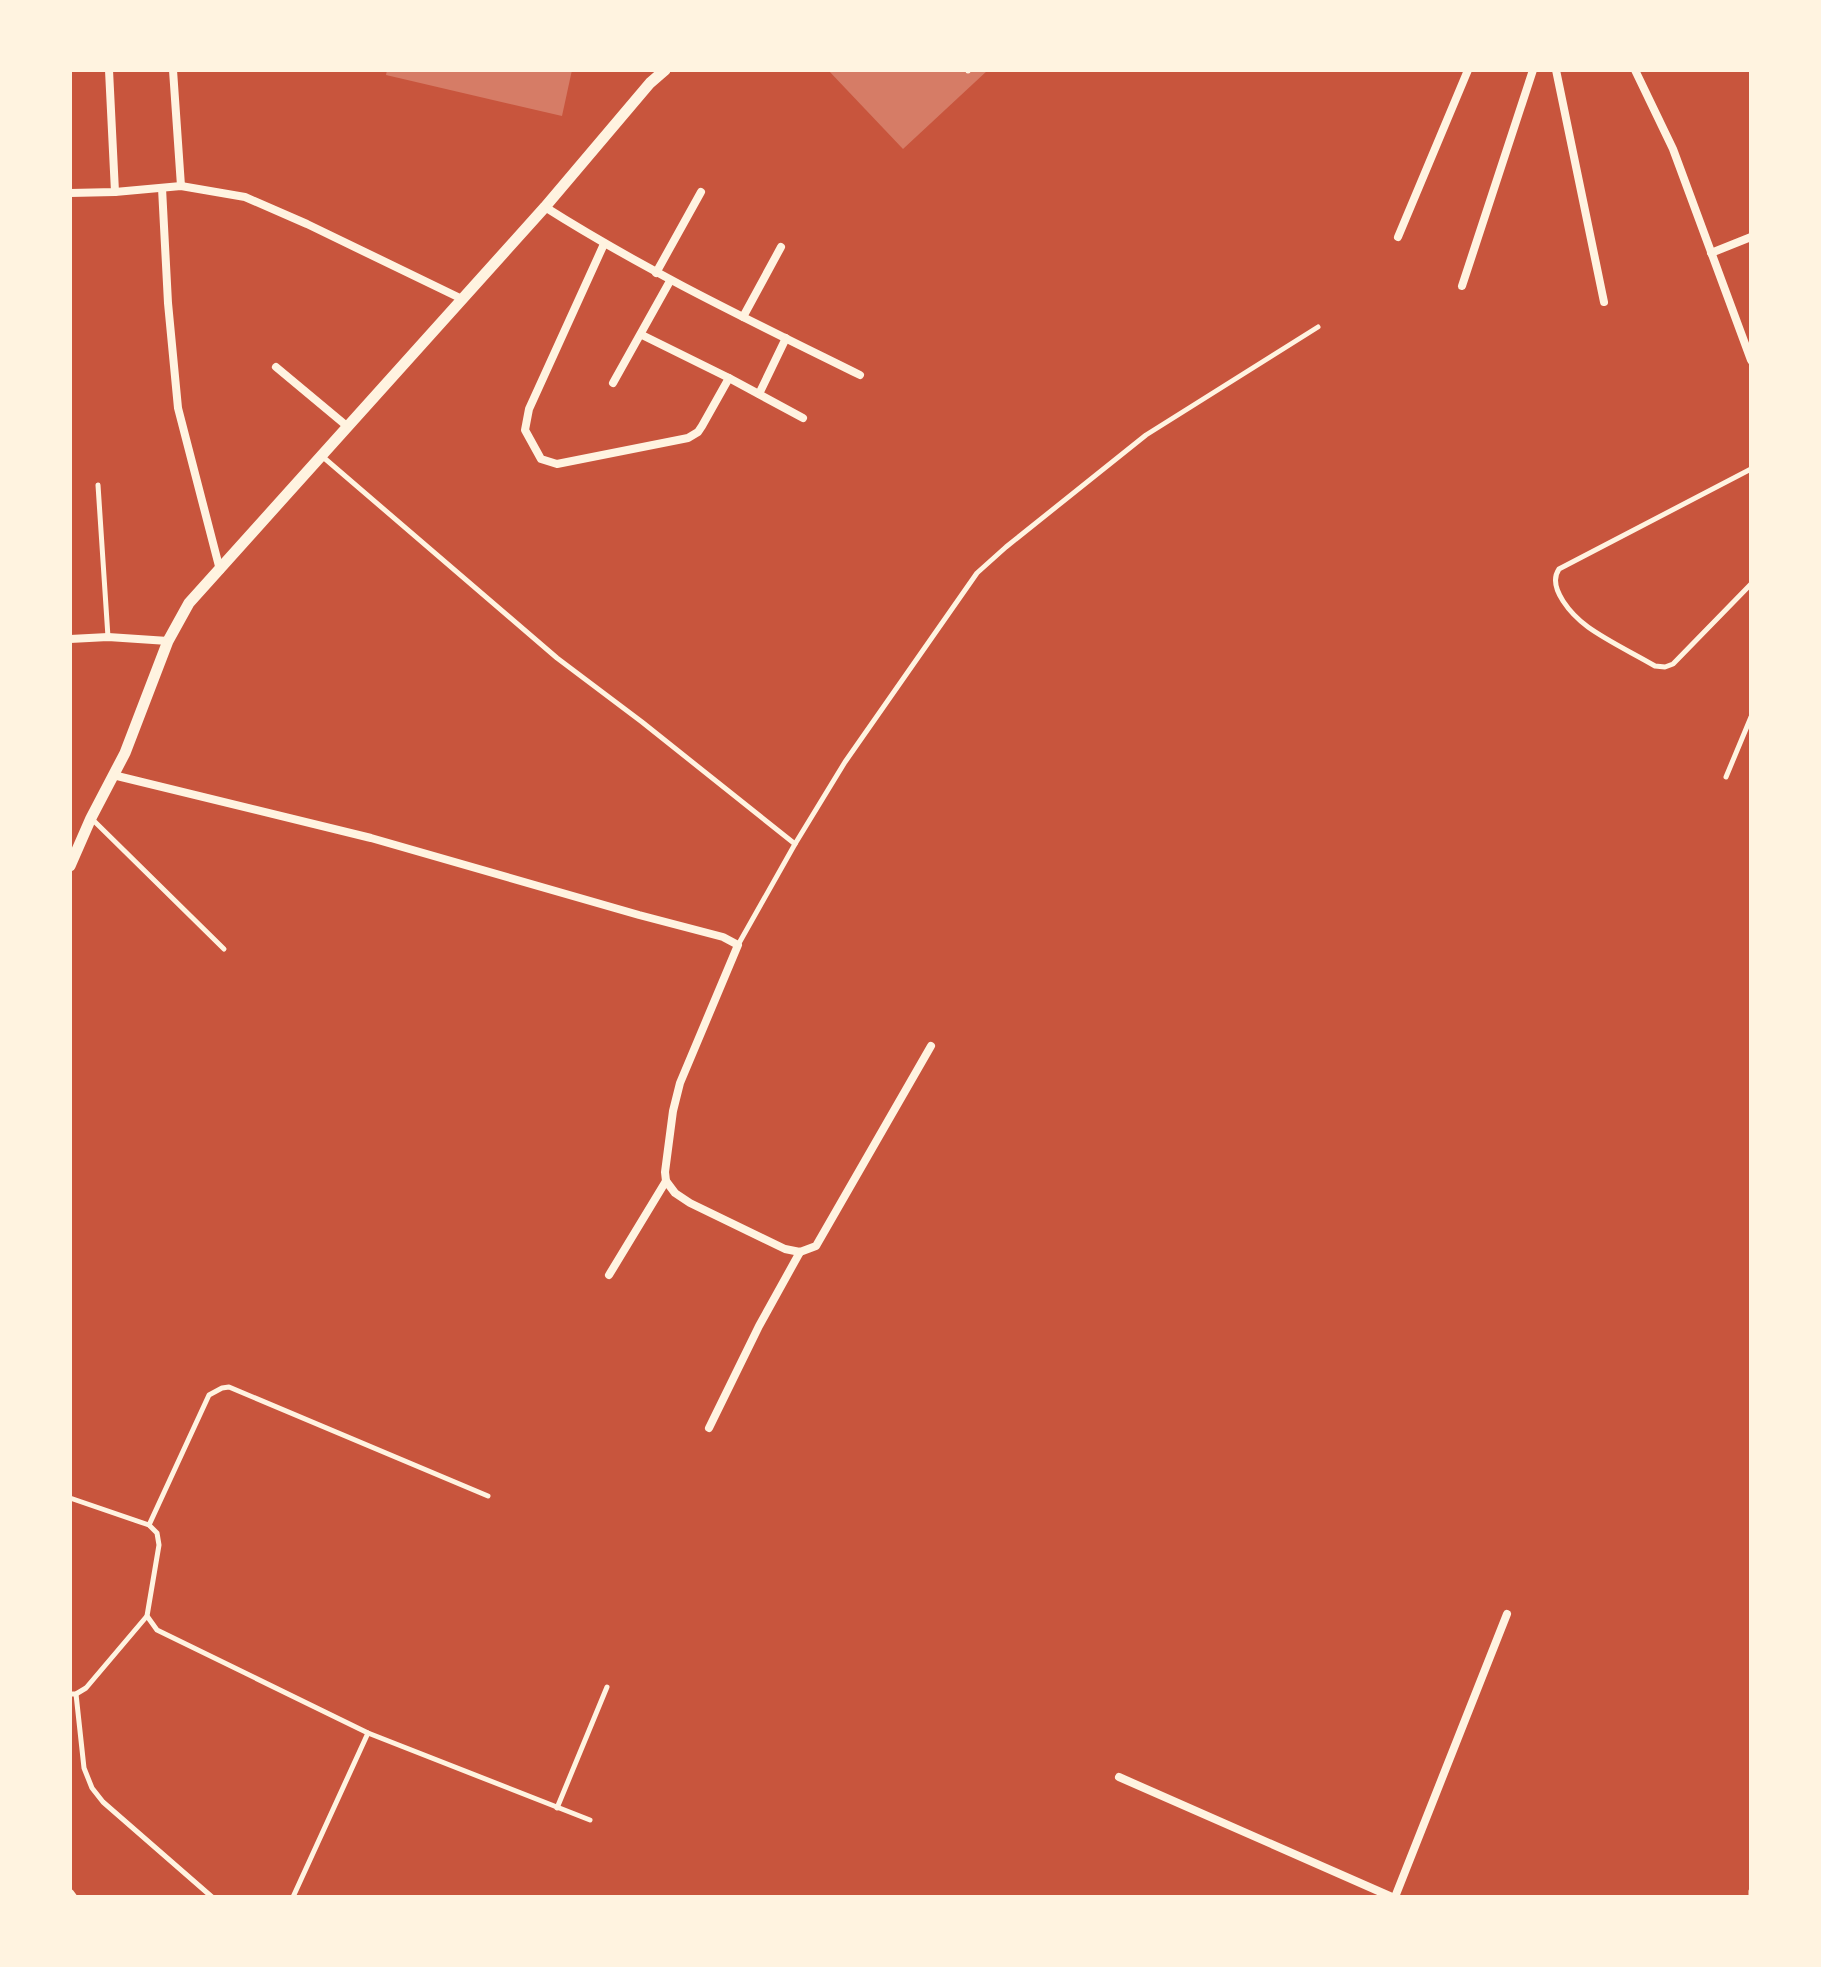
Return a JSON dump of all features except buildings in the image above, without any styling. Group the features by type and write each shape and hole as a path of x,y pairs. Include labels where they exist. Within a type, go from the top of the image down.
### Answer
{"street":[{"path":"109,70 115,192"},
{"path":"173,70 181,186"},
{"path":"643,70 645,88"},
{"path":"70,866 125,753 168,641 189,603 545,207 645,88 665,70"},
{"path":"1398,237 1468,70"},
{"path":"1462,286 1533,70"},
{"path":"1556,70 1604,302"},
{"path":"1635,70 1673,149 1751,360"},
{"path":"70,193 181,186 245,197 462,299"},
{"path":"162,188 178,408 220,570"},
{"path":"656,273 701,192"},
{"path":"545,207 670,281 860,375"},
{"path":"1711,253 1751,237"},
{"path":"604,244 529,409 525,430 541,459 557,464 688,438 698,432 729,378"},
{"path":"743,317 781,247"},
{"path":"613,383 670,281"},
{"path":"642,335 803,418"},
{"path":"759,394 786,338"},
{"path":"276,367 348,427"},
{"path":"70,639 108,637 168,641"},
{"path":"113,775 371,838 723,937 738,945 680,1083 673,1111 666,1181 675,1193 690,1203 785,1249 800,1252 816,1246 931,1046"},
{"path":"609,1275 666,1181"},
{"path":"709,1428 759,1326 800,1252"},
{"path":"1119,1777 1393,1897 1507,1614"}],"lane":[{"path":"738,945 845,762 977,573 1146,435 1318,327"},
{"path":"322,456 557,658 795,844"},
{"path":"1751,469 1559,569 1555,581 1568,608 1587,627 1655,666 1665,667 1673,664 1751,584"},
{"path":"98,485 108,637"},
{"path":"1726,777 1751,717"},
{"path":"91,818 224,949"},
{"path":"149,1525 209,1395 229,1387 488,1496"},
{"path":"70,1498 149,1525 157,1533 159,1545 147,1616 86,1688 73,1694 84,1768 92,1788 103,1802 212,1897"},
{"path":"147,1616 157,1630 368,1733 590,1820"},
{"path":"557,1808 607,1687"},
{"path":"293,1897 368,1733"}]}
